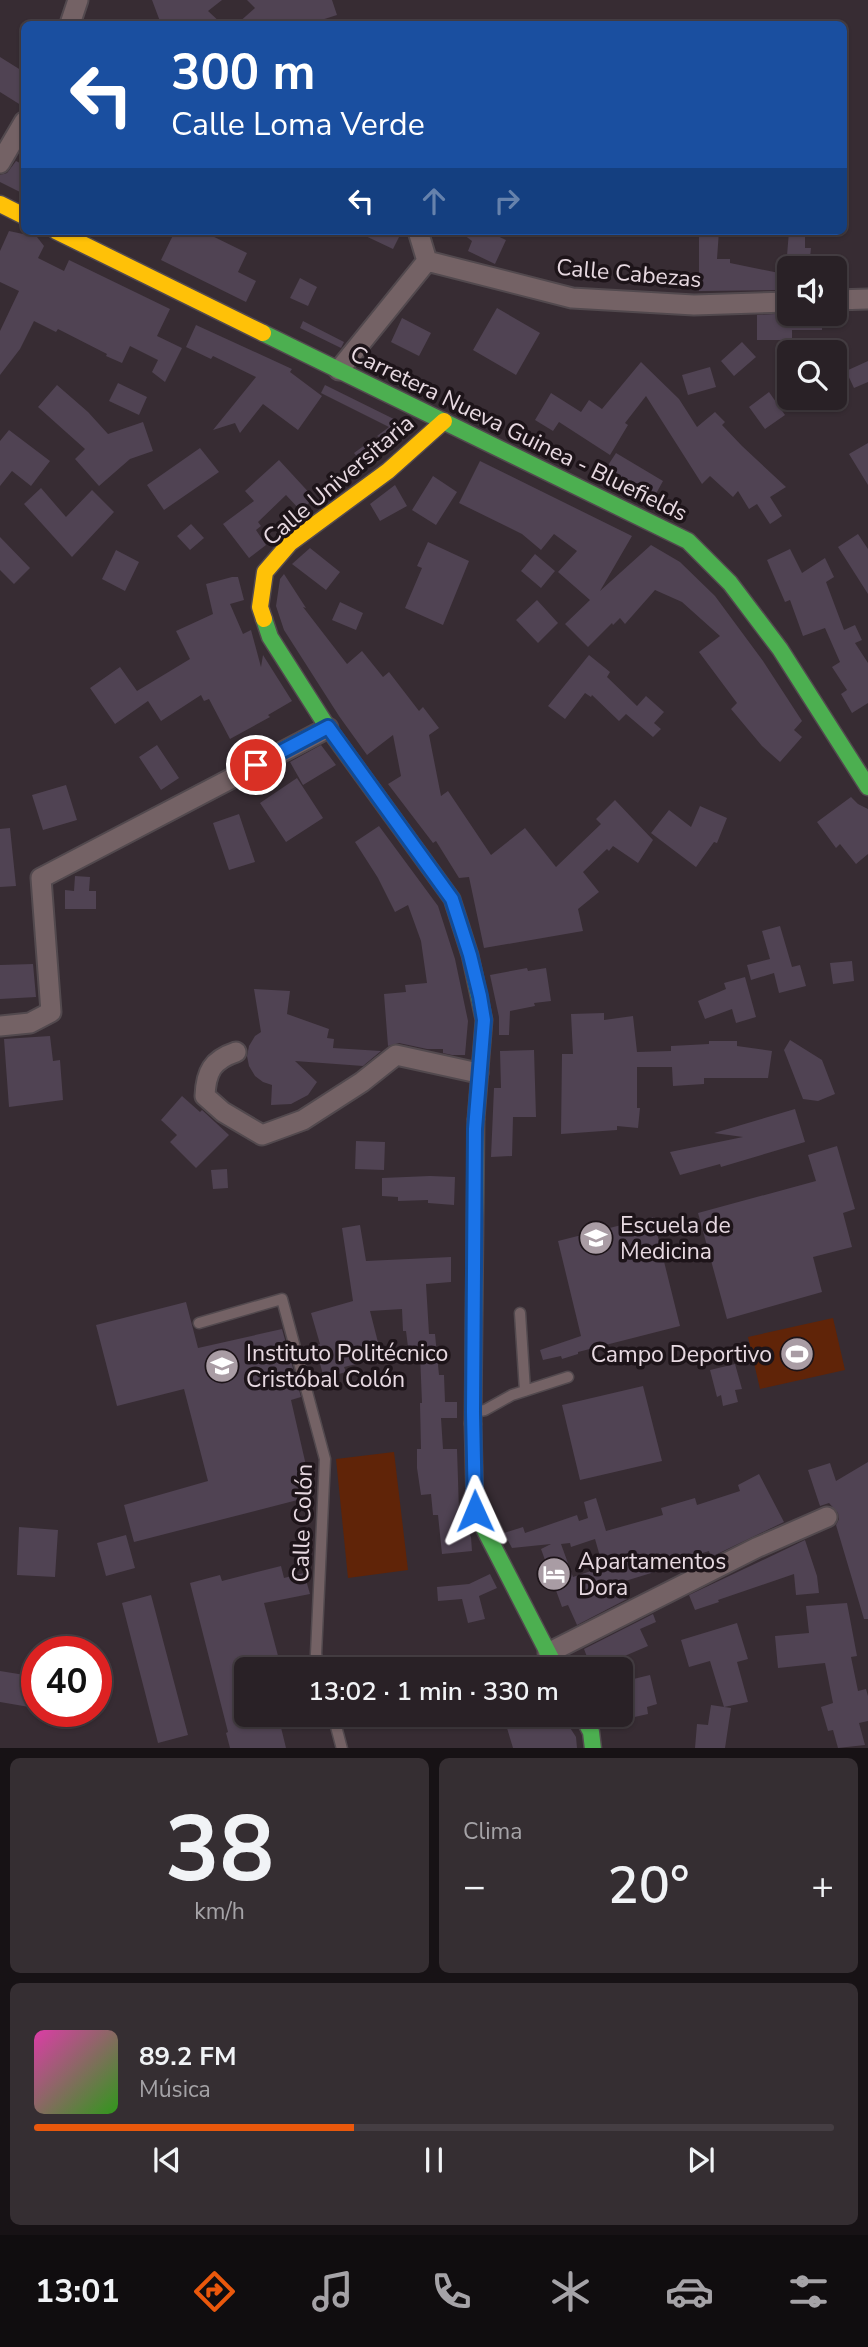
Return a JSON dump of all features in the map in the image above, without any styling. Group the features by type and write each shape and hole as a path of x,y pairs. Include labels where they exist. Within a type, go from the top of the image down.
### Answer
{"main road":[{"path":"0,204 21,214"},
{"name":"Carretera Nueva Guinea - Bluefields","path":"64,235 688,541 730,583 780,649 868,787"},
{"name":"Calle Universitaria","path":"444,421 388,471 290,543 265,572 260,607 270,637 328,727 452,899 470,955 484,1020 475,1129 475,1511 550,1657"},
{"path":"588,1727 593,1748"}],"street":[{"path":"71,21 78,0"},
{"path":"0,163 21,127"},
{"path":"339,370 427,261 419,235"},
{"name":"Calle Cabezas","path":"427,261 572,298 694,305 777,302"},
{"path":"847,300 868,299"},
{"path":"0,1027 30,1023 51,1012 41,878 328,727"},
{"path":"236,1052 221,1056 206,1076 205,1096 223,1112 262,1135 303,1120 362,1082 396,1055 478,1073"},
{"path":"559,1657 734,1559 827,1517"}],"lane":[{"name":"Calle Colón","path":"200,1323 282,1299 325,1459 317,1657"},
{"path":"520,1313 525,1391"},
{"path":"473,1412 485,1410 525,1391 568,1377"},
{"path":"336,1727 342,1748"}],"shaded area":[{"name":"Campo Deportivo","path":"833,1318 845,1370 760,1389 748,1337"},
{"path":"394,1452 408,1570 348,1578 336,1459"}],"building":[{"path":"152,0 222,0 208,11 219,21 160,21"},
{"path":"247,0 332,0 337,15 318,21 240,21 255,8"},
{"path":"0,57 21,70 21,105 0,92"},
{"path":"16,161 21,164 21,192 0,182 0,175 7,173"},
{"path":"9,231 37,237 44,246 38,258 64,271 69,260 170,309 157,336 182,348 165,382 152,372 158,360 130,346 122,363 58,329 56,332 34,321 20,349 0,375 0,331 19,291 0,282 0,251"},
{"path":"173,235 210,235 247,253 238,272 256,281 246,302 161,260"},
{"path":"363,235 400,235 393,249"},
{"path":"464,235 495,235 506,240 495,264 468,251 472,241"},
{"path":"699,235 719,235 717,259 730,259 730,263 777,273 777,290 699,291"},
{"path":"789,235 805,235 805,248 811,248 810,256 787,256"},
{"path":"300,278 317,287 308,306 290,298"},
{"path":"497,308 540,333 516,375 473,350"},
{"path":"777,314 777,326 822,326 822,330 792,330 792,340 757,340 757,315"},
{"path":"402,318 431,333 419,356 391,342"},
{"path":"303,321 344,342 341,348 300,328"},
{"path":"196,325 292,369 290,372 322,396 298,430 263,404 240,433 235,423 213,430 256,377 213,356 211,359 186,347"},
{"path":"742,342 756,357 734,376 721,361"},
{"path":"868,361 868,382 854,388 847,371"},
{"path":"641,362 679,399 697,427 715,412 725,422 722,425 786,487 770,497 782,516 770,524 757,504 749,509 738,491 733,497 710,476 702,484 646,396 625,423 628,425 610,455 559,422 553,431 535,420 551,393 581,412 589,400 602,409"},
{"path":"710,367 716,387 688,395 682,375"},
{"path":"118,383 147,397 139,415 109,401"},
{"path":"57,385 108,434 143,422 153,451 130,459 99,486 75,459 85,449 38,407"},
{"path":"325,385 412,428 393,446 377,436 389,427 321,393"},
{"path":"769,392 777,404 777,410 782,410 785,415 765,429 749,407"},
{"path":"9,430 50,461 31,486 12,471 0,486 0,441"},
{"path":"369,442 379,458 366,468 354,453"},
{"path":"868,443 868,485 849,454"},
{"path":"200,448 219,472 164,510 147,485"},
{"path":"616,453 663,481 652,501 601,476"},
{"path":"279,460 314,498 301,511 286,495 258,522 261,526 256,530 266,545 249,558 223,524 254,501 245,491"},
{"path":"480,461 632,536 600,591 651,545 680,562 715,596 763,661 802,721 794,730 802,737 780,762 762,746 731,709 737,703 699,652 720,636 682,602 655,590 625,624 620,618 588,647 565,624 590,600 558,572 577,551 554,534 541,550 522,534 459,503"},
{"path":"433,476 457,492 436,525 412,510"},
{"path":"395,485 407,506 380,521 370,504"},
{"path":"41,488 66,517 92,490 114,512 72,557 24,504"},
{"path":"191,524 204,538 190,550 177,536"},
{"path":"858,534 868,549 868,594 838,547"},
{"path":"0,537 30,568 14,584 0,570"},
{"path":"428,542 469,561 443,625 405,608 422,568 417,566"},
{"path":"310,548 340,572 326,590 292,564"},
{"path":"790,549 802,573 825,558 834,577 826,582 844,630 855,625 862,640 855,643 868,663 868,703 852,713 841,694 847,690 832,667 840,662 825,628 803,636 790,600 785,602 767,560"},
{"path":"116,550 139,562 125,591 102,579"},
{"path":"535,554 555,571 541,588 521,571"},
{"path":"284,574 306,608 303,607 347,664 362,651 383,677 389,672 419,711 423,707 439,728 429,735 441,796 448,791 491,855 525,828 556,867 601,824 596,819 615,800 653,840 638,863 613,846 583,872 599,892 578,909 583,931 484,948 469,877 459,878 436,841 433,843 388,784 401,776 393,735 367,755 284,630 276,606 280,579"},
{"path":"238,577 244,600 230,604 243,634 251,630 261,667 263,655 292,701 268,715 270,717 230,739 209,699 204,701 201,695 161,721 148,701 115,724 90,688 120,667 137,691 190,659 176,631 213,614 206,584"},
{"path":"537,600 558,623 538,643 516,620"},
{"path":"340,602 363,613 356,630 332,620"},
{"path":"589,655 610,672 607,677 637,706 646,696 664,712 654,723 661,729 653,737 626,714 619,721 592,695 591,697 585,693 565,719 548,706"},
{"path":"157,745 179,778 161,790 139,757"},
{"path":"321,745 336,765 303,785 290,762"},
{"path":"297,778 323,818 286,842 260,803"},
{"path":"66,785 77,820 43,830 32,795"},
{"path":"851,797 868,809 868,854 856,864 840,844 836,848 817,822"},
{"path":"700,806 727,818 717,843 714,842 696,867 651,833 669,810 691,827"},
{"path":"239,814 255,862 229,870 213,823"},
{"path":"379,826 438,906 455,959 468,1021 465,1055 452,1055 443,1053 443,1049 427,1049 399,1043 388,1046 384,994 406,992 405,985 427,983 421,941 408,905 395,912 378,878 355,842"},
{"path":"10,828 16,886 0,887 0,829"},
{"path":"75,876 90,877 89,891 96,891 96,909 65,909 65,890 74,891"},
{"path":"780,926 792,967 800,965 806,986 779,993 774,973 751,980 747,965 770,959 762,931"},
{"path":"852,961 854,981 833,984 830,963"},
{"path":"33,964 36,997 0,999 0,965"},
{"path":"527,968 528,971 546,968 551,1001 510,1011 509,1035 499,1035 499,1017 490,975"},
{"path":"745,977 756,1017 736,1023 732,1009 705,1019 698,1001 726,989 724,983"},
{"path":"254,989 290,991 287,1014 329,1029 327,1038 334,1039 333,1048 381,1051 363,1066 295,1061 317,1082 308,1095 291,1104 271,1105 272,1085 255,1076 247,1056 249,1046 261,1032"},
{"path":"604,1013 604,1020 633,1016 637,1052 671,1051 671,1046 709,1044 709,1041 737,1041 737,1046 772,1051 768,1078 704,1078 704,1084 673,1086 672,1067 637,1067 637,1108 640,1108 638,1128 617,1126 617,1130 561,1134 562,1054 573,1054 571,1014"},
{"path":"50,1036 53,1061 60,1060 63,1100 9,1107 4,1039"},
{"path":"790,1040 822,1060 835,1094 818,1101 803,1099 784,1050"},
{"path":"534,1050 536,1117 513,1117 512,1156 491,1157 494,1088 501,1088 500,1051"},
{"path":"182,1096 229,1135 196,1168 170,1142 177,1135 161,1120"},
{"path":"795,1109 805,1142 721,1167 720,1164 680,1175 670,1152 743,1137 714,1133"},
{"path":"356,1141 385,1142 384,1170 355,1169"},
{"path":"837,1146 855,1209 843,1213 852,1247 813,1257 822,1292 727,1319 698,1213 816,1181 808,1155"},
{"path":"227,1169 228,1188 213,1189 211,1170"},
{"path":"455,1177 454,1205 428,1203 428,1200 398,1201 398,1197 382,1196 382,1178"},
{"path":"653,1217 680,1326 578,1352 562,1359 561,1356 543,1360 540,1350 581,1336 558,1241"},
{"path":"360,1225 366,1261 451,1257 451,1282 426,1284 429,1334 435,1334 439,1375 444,1375 445,1402 457,1402 457,1418 441,1418 443,1449 457,1449 459,1511 471,1537 472,1551 442,1554 438,1515 433,1515 431,1494 421,1495 417,1468 417,1449 421,1449 420,1354 409,1355 406,1331 403,1331 402,1309 370,1311 382,1358 344,1367 346,1372 324,1378 315,1346 320,1344 311,1313 353,1301 342,1228"},
{"path":"186,1302 198,1348 282,1329 301,1397 291,1400 313,1496 134,1542 124,1505 208,1481 184,1389 117,1406 96,1325"},
{"path":"735,1364 742,1389 735,1390 738,1402 723,1406 721,1395 717,1397 710,1370"},
{"path":"643,1386 662,1461 580,1480 562,1405"},
{"path":"868,1462 868,1619 864,1619 836,1525 838,1513 829,1503 820,1506 808,1470 830,1463 836,1481"},
{"path":"759,1474 784,1522 711,1557 709,1551 673,1562 674,1566 622,1582 627,1599 577,1625 568,1605 562,1607 541,1549 551,1544 512,1548 504,1533 523,1527 525,1533 577,1515 579,1521 588,1518 584,1502 596,1498 606,1531 663,1515 661,1508 695,1498 697,1505 740,1491 738,1485","holes":["595,1539 603,1567 573,1577 561,1544 570,1543 571,1547"]},
{"path":"19,1527 58,1530 55,1577 17,1575"},
{"path":"126,1535 135,1568 106,1576 97,1543"},
{"path":"805,1540 817,1576 819,1593 796,1595 794,1574 695,1610 689,1595"},
{"path":"281,1566 284,1578 304,1573 310,1594 264,1603 278,1657 234,1657 234,1727 281,1727 286,1748 230,1748 190,1583 220,1575 222,1581"},
{"path":"490,1574 497,1588 479,1596 485,1619 468,1623 462,1599 438,1601 437,1587 469,1584"},
{"path":"151,1595 188,1735 158,1743 122,1603"},
{"path":"847,1603 857,1656 851,1657 858,1691 866,1689 868,1696 868,1721 859,1723 865,1745 838,1748 833,1730 828,1731 821,1707 833,1703 825,1663 778,1668 775,1636 809,1633 806,1606"},
{"path":"653,1614 656,1622 640,1629 648,1646 622,1657 587,1657 584,1649"},
{"path":"737,1623 748,1659 737,1662 748,1702 724,1707 710,1661 689,1667 681,1640"},
{"path":"0,1671 21,1674 21,1706 0,1702"},
{"path":"650,1675 657,1704 647,1707 648,1714 633,1717 633,1679"},
{"path":"711,1705 731,1708 725,1748 695,1748 697,1724 708,1725"},
{"path":"507,1727 570,1727 576,1737 577,1748 513,1748"}],"traffic: fast":[{"path":"263,333 688,541 730,583 780,649 868,787"},
{"path":"264,619 270,637 328,728 452,899 470,955 484,1020 476,1119"},
{"path":"473,1424 475,1511 550,1657"},
{"path":"588,1727 593,1748"}],"traffic: slow":[{"path":"0,204 21,214"},
{"path":"64,235 263,333"},
{"path":"264,619 260,607 265,572 290,543 388,471 444,421"},
{"path":"473,1424 476,1119"}],"place":[{"name":"Escuela de Medicina","path":"596,1238"},
{"name":"Campo Deportivo","path":"797,1354"},
{"name":"Instituto Politécnico Cristóbal Colón","path":"222,1366"},
{"name":"Apartamentos Dora","path":"554,1574"}],"route":[{"path":"256,765 328,727 452,899 470,955 484,1020 475,1129 475,1511"}]}
